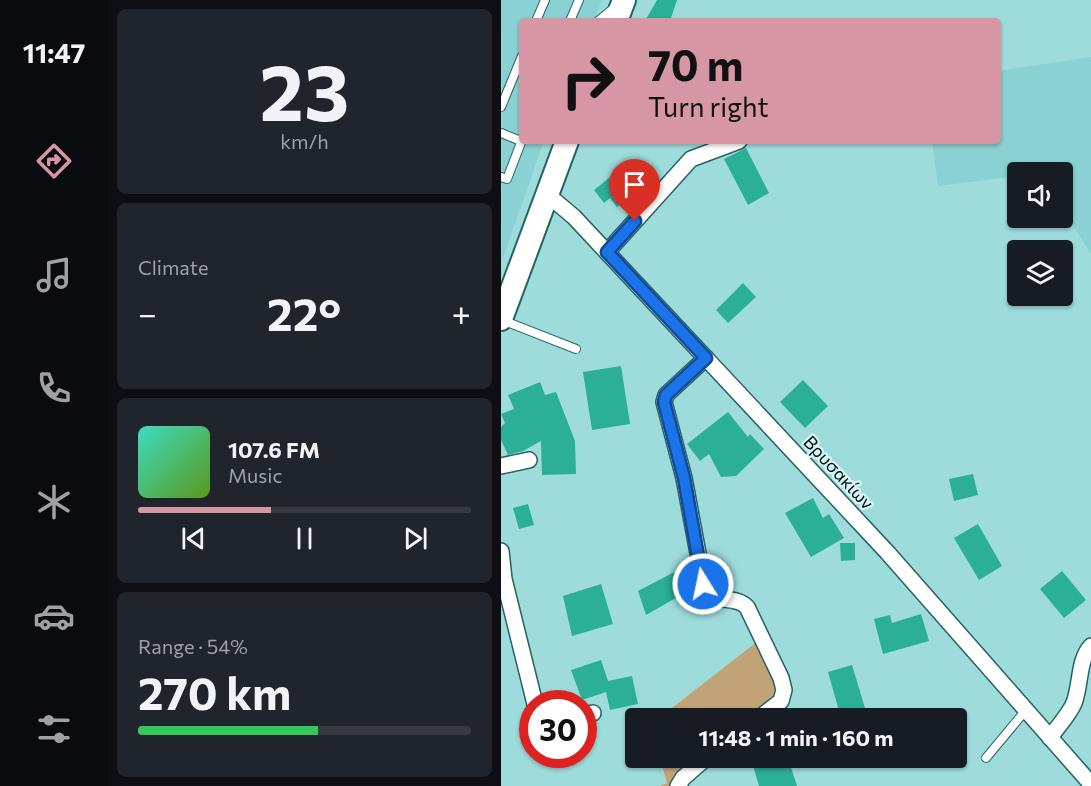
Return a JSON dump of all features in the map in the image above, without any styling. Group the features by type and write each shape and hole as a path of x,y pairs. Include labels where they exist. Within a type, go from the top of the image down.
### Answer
{"main road":[{"path":"617,18 623,0"},
{"path":"501,319 566,144"}],"street":[{"path":"607,252 691,159 731,144"},
{"name":"Βρυσακίων","path":"548,195 565,208 607,252 887,552 1091,784"},
{"path":"706,358 666,395 664,402 684,478 705,591 713,598 738,600 747,607 783,684 781,701 772,708"},
{"path":"501,466 529,460"},
{"path":"501,551 504,579 532,690"},
{"path":"1050,738 1073,705 1079,687 1084,653 1091,646"},
{"path":"678,786 694,768"}],"lane":[{"path":"538,18 545,0"},
{"path":"571,18 579,0"},
{"path":"602,18 623,0"},
{"path":"501,107 519,63"},
{"path":"501,133 519,139"},
{"path":"501,177 507,179 520,144"},
{"path":"501,319 576,349"},
{"path":"986,758 1026,710"}],"shaded area":[{"path":"501,0 602,0 595,18 519,18 519,144 543,144 502,261"},
{"path":"1091,57 1091,254 1073,225 1073,162 1007,162 1007,177 938,186 932,144 1001,144 1001,71"},
{"path":"758,641 782,691 765,708 672,708"},
{"path":"663,768 695,768 674,786 660,786 667,783"}],"building":[{"path":"657,0 677,0 671,18 647,18"},
{"path":"746,148 769,193 748,205 724,159"},
{"path":"619,170 636,192 617,207 610,198 604,203 594,190"},
{"path":"743,283 756,297 728,323 716,310"},
{"path":"621,366 630,424 592,430 583,372"},
{"path":"803,380 828,406 805,428 780,402"},
{"path":"540,382 545,395 556,392 575,441 576,474 542,475 541,441 523,451 508,455 501,440 501,427 505,423 501,414 514,409 508,395"},
{"path":"728,412 748,437 750,434 764,449 736,476 721,477 709,454 700,461 687,444"},
{"path":"973,474 978,495 954,501 949,479"},
{"path":"813,498 823,518 829,514 844,538 811,557 785,513"},
{"path":"528,504 534,525 519,529 513,508"},
{"path":"978,524 1002,566 979,580 954,538"},
{"path":"840,543 855,543 855,560 841,561"},
{"path":"684,567 690,590 646,615 638,591"},
{"path":"1062,571 1086,600 1064,618 1040,589"},
{"path":"601,584 613,624 572,636 563,596"},
{"path":"921,614 929,641 883,654 874,619 890,615 892,623"},
{"path":"601,660 608,681 632,676 638,704 610,710 606,692 597,695 597,690 578,690 571,670"},
{"path":"852,665 865,708 838,708 828,672"},
{"path":"754,768 791,768 797,786 759,786"}],"route":[{"path":"635,221 607,252 706,358 664,399 684,478 703,584"}]}
